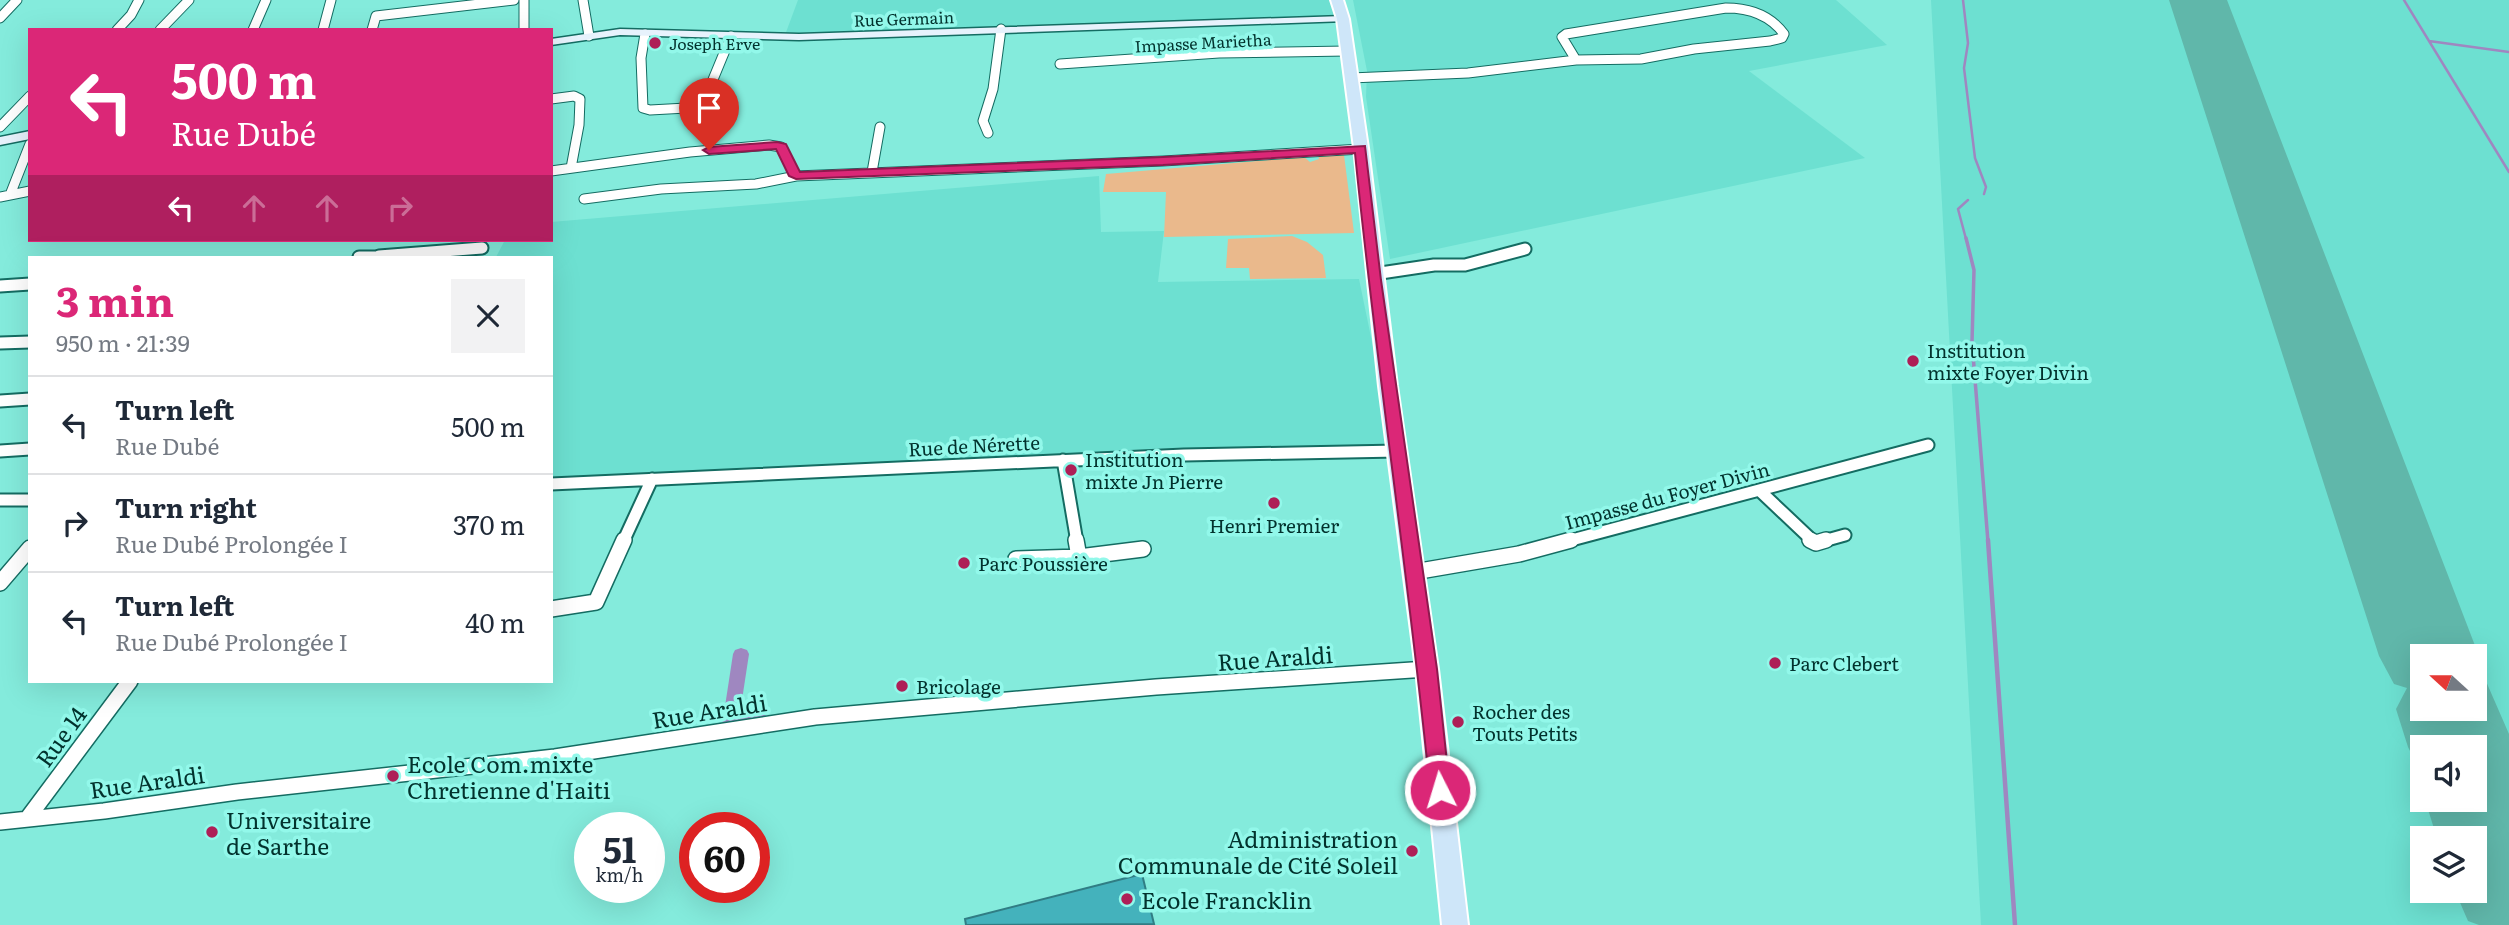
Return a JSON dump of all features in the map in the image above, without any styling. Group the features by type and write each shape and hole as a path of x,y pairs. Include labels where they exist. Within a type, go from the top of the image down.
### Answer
{"main road":[{"path":"1340,9 1361,149 1374,274 1427,669 1455,925"}],"street":[{"path":"0,18 17,0"},
{"path":"119,28 131,15 139,0"},
{"path":"162,28 190,0"},
{"path":"254,28 266,0"},
{"path":"324,28 331,0"},
{"path":"373,28 376,16 514,0"},
{"path":"524,0 524,28"},
{"path":"583,0 589,36"},
{"path":"1351,78 1468,73 1576,60 1641,59 1694,49 1770,41 1782,38 1784,34 1772,21 1760,14 1743,8 1726,8 1566,34 1562,37 1563,40 1576,60"},
{"name":"Rue Germain","path":"553,45 620,32 842,36 1340,9"},
{"path":"988,133 983,121 993,89 1001,29"},
{"path":"645,34 641,58 643,108 650,110 698,106 705,107 712,115"},
{"path":"707,94 731,36"},
{"name":"Impasse Marietha","path":"1060,64 1219,53 1347,51"},
{"path":"553,99 574,96 580,99 572,168"},
{"path":"0,127 28,98"},
{"path":"872,172 880,127"},
{"path":"0,141 28,135"},
{"path":"553,171 690,152 777,146 781,147 796,176"},
{"path":"5,196 28,148"},
{"path":"584,199 626,191 711,187 796,176 1163,161 1361,149"},
{"path":"5,196 28,191"},
{"path":"433,252 439,242"},
{"path":"378,256 482,248"},
{"path":"1374,274 1434,265 1465,265 1525,249"},
{"path":"0,286 28,284"},
{"path":"0,343 28,342"},
{"path":"0,401 28,399"},
{"name":"Impasse du Foyer Divin","path":"1414,572 1518,554 1928,445"},
{"path":"0,451 28,449"},
{"name":"Rue de Nérette","path":"553,484 1063,460 1398,451"},
{"path":"1063,460 1079,557"},
{"path":"553,609 596,602 652,479"},
{"path":"1759,490 1808,539 1816,543 1845,535"},
{"path":"0,500 28,500"},
{"path":"1016,559 1079,557 1143,549"},
{"path":"0,583 28,550"},
{"name":"Rue Araldi","path":"0,822 104,811 237,792 555,757 815,717 1156,687 1427,669"},
{"name":"Rue 14","path":"27,819 129,683"}],"shaded area":[{"path":"798,0 1329,0 1336,17 785,35"},
{"path":"1353,0 1836,0 1887,45 1749,71 1865,158 1390,259 1366,97 1367,71"},
{"path":"1931,0 2509,0 2509,925 1981,925"},
{"path":"1344,155 1354,233 1164,237 1166,192 1103,192 1106,174 1304,157 1310,162 1319,159 1318,156"},
{"path":"1099,176 1101,232 1164,231 1158,282 1359,279 1393,444 553,480 553,256 497,256 504,242 553,242 553,222"},
{"path":"1292,236 1307,242 1323,255 1326,278 1250,279 1249,268 1226,268 1228,239"}],"building":[{"path":"1142,874 1154,924 966,925 965,919"}],"waterway":[{"path":"1963,0 1968,43 1964,68 1975,158 1986,187 1984,194"},
{"path":"2404,0 2429,41"},
{"path":"2429,41 2509,52"},
{"path":"2429,41 2509,172"},
{"path":"1966,239 1958,209 1968,200"},
{"path":"1966,238 1974,270 1972,342 1988,542"},
{"path":"1988,540 2015,925"},
{"path":"730,726 741,654"},
{"path":"738,720 764,717"}],"runway":[{"path":"2198,0 2425,644"},
{"path":"2452,721 2457,735"},
{"path":"2484,812 2509,884"}],"place":[{"name":"Joseph Erve","path":"655,43"},
{"name":"Institution mixte Foyer Divin","path":"1913,361"},
{"name":"Institution mixte Jn Pierre","path":"1071,470"},
{"name":"Henri Premier","path":"1274,503"},
{"name":"Parc Poussière","path":"964,563"},
{"name":"Parc Clebert","path":"1775,663"},
{"name":"Bricolage","path":"902,686"},
{"name":"Rocher des Touts Petits","path":"1458,722"},
{"name":"Ecole Com.mixte Chretienne d'Haiti","path":"393,776"},
{"name":"Universitaire de Sarthe","path":"212,832"},
{"name":"Administration Communale de Cité Soleil","path":"1412,851"},
{"name":"Ecole Francklin","path":"1127,899"}],"route":[{"path":"709,150 769,145 781,147 796,176 1163,161 1361,149 1374,280 1427,669 1440,790"}]}
